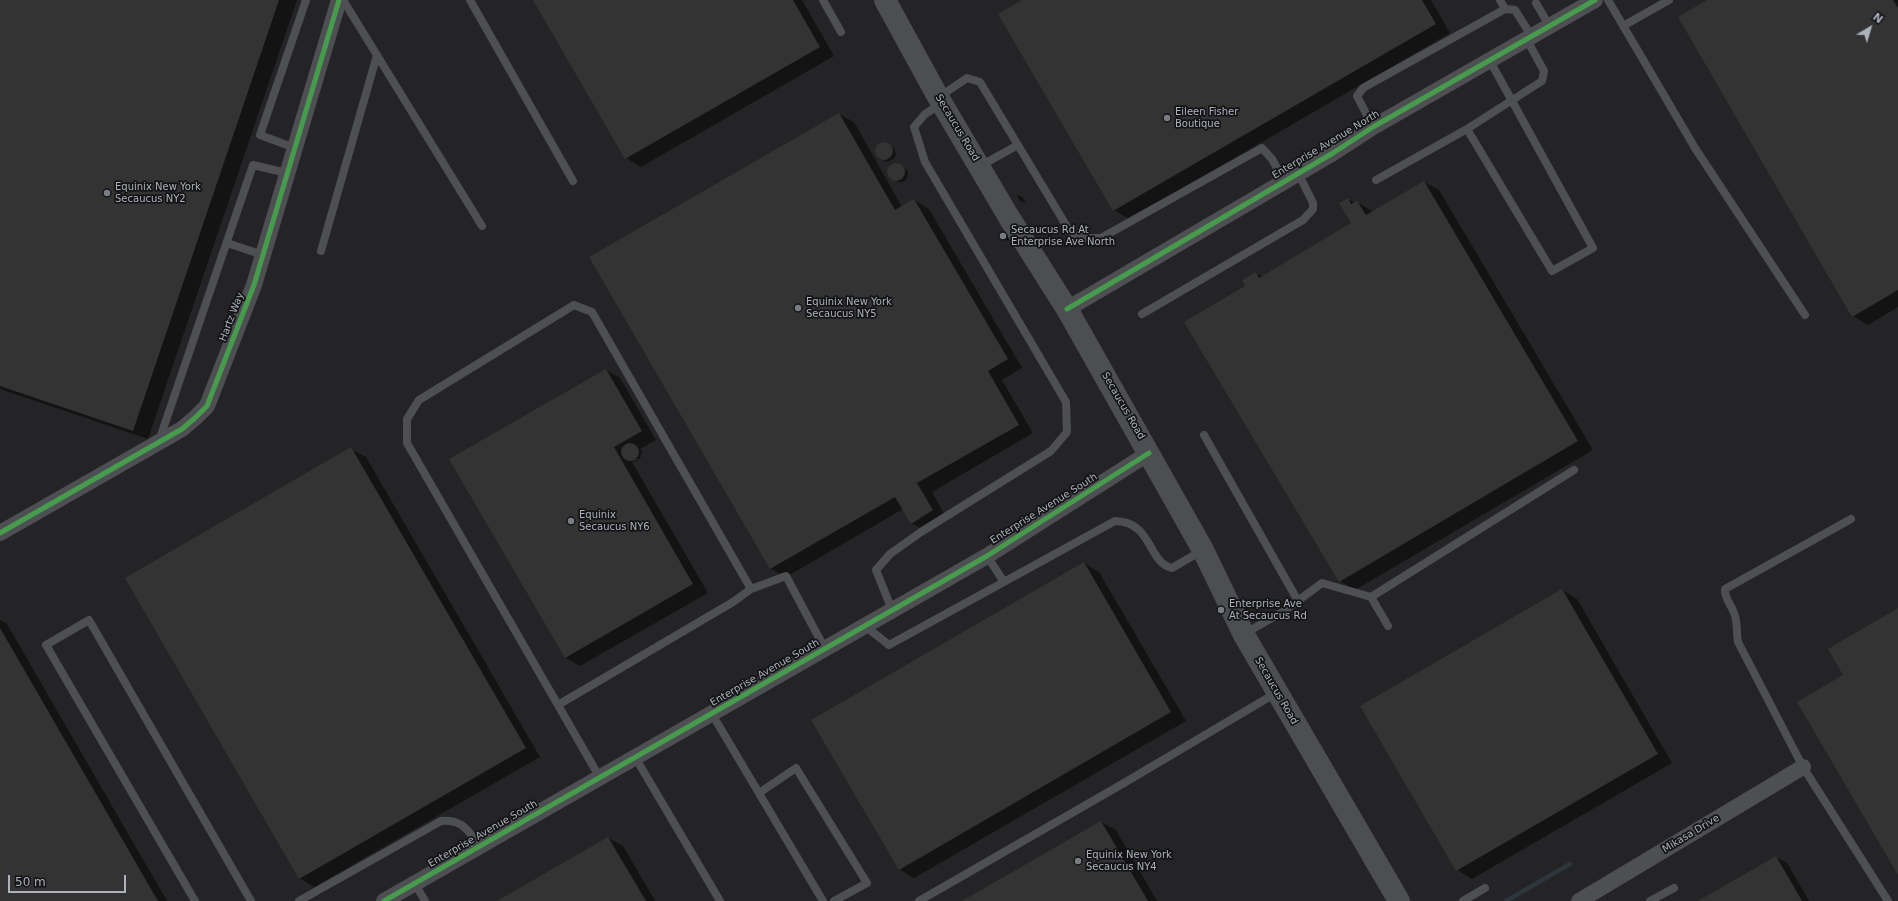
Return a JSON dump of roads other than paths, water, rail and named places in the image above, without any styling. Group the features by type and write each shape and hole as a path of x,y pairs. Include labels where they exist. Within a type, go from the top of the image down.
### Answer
{"main road":[{"name":"Secaucus Road","path":"885,0 940,100 1010,219 1067,308 1203,550 1244,635 1399,901"}],"street":[{"name":"Hartz Way","path":"0,533 189,424 203,410 210,400 254,285 340,0"},
{"name":"Enterprise Avenue North","path":"1067,308 1298,173 1373,127 1595,0"},
{"name":"Enterprise Avenue South","path":"384,901 987,556 1149,452"},
{"name":"Mikasa Drive","path":"1579,901 1803,767"}],"lane":[{"path":"295,148 260,135 306,0"},
{"path":"343,0 482,226"},
{"path":"470,0 573,181"},
{"path":"823,0 841,32"},
{"path":"1500,0 1505,9"},
{"path":"1608,0 1695,148 1805,315"},
{"path":"1623,26 1670,0"},
{"path":"1536,3 1550,27"},
{"path":"1373,127 1357,96 1363,88 1505,9 1515,10 1530,38 1544,71 1542,81 1468,129 1376,180"},
{"path":"321,251 377,55"},
{"path":"1468,129 1552,271 1593,248 1490,61"},
{"path":"892,610 876,570 890,554 927,528 1051,451 1068,432 1066,402 925,162 914,127 924,114 967,78 980,82 1072,235 1085,238 1101,238 1262,148 1272,159 1284,181"},
{"path":"980,166 1018,145"},
{"path":"159,442 253,164 287,173"},
{"path":"1142,314 1303,220 1313,209 1313,203 1298,173"},
{"path":"227,243 263,255"},
{"path":"600,778 407,443 407,419 418,400 574,305 592,312 751,589"},
{"path":"1204,435 1298,601"},
{"path":"1371,597 1574,470"},
{"path":"1851,519 1725,588 1724,594 1734,613 1738,642 1803,767 1888,901"},
{"path":"865,626 890,645 1115,521 1122,521 1134,525 1145,537 1163,564 1168,567 1172,568 1203,550"},
{"path":"987,556 1004,582"},
{"path":"558,705 733,602 751,589 786,576 826,649"},
{"path":"1244,635 1298,601 1322,583 1371,597 1388,626"},
{"path":"195,901 46,645 89,620 251,901"},
{"path":"919,901 1124,783 1277,692"},
{"path":"712,714 823,901"},
{"path":"635,758 720,901"},
{"path":"759,793 796,768 868,884 834,901"},
{"path":"299,901 441,821 451,820 463,825 480,846"},
{"path":"414,884 424,901"},
{"path":"1463,901 1485,888"},
{"path":"1650,901 1674,888"}],"waterway":[{"path":"1506,901 1570,864"}],"place":[{"name":"Eileen Fisher Boutique","path":"1167,118"},
{"name":"Equinix New York Secaucus NY2","path":"107,193"},
{"name":"Secaucus Rd At Enterprise Ave North","path":"1003,236"},
{"name":"Equinix New York Secaucus NY5","path":"798,308"},
{"name":"Equinix Secaucus NY6","path":"571,521"},
{"name":"Enterprise Ave At Secaucus Rd","path":"1221,610"},
{"name":"Equinix New York Secaucus NY4","path":"1078,861"}]}
